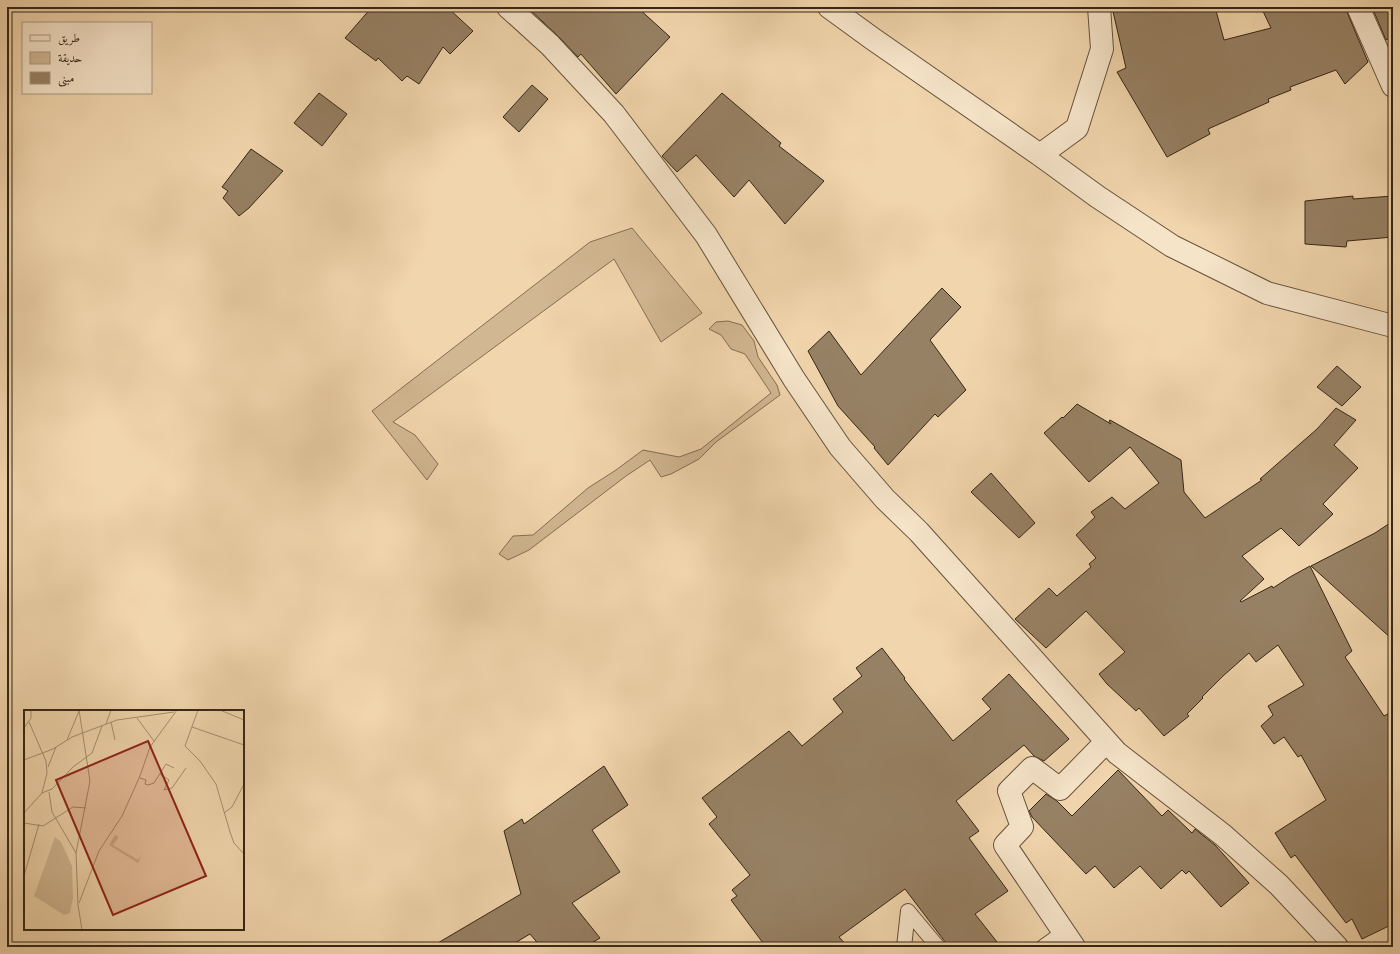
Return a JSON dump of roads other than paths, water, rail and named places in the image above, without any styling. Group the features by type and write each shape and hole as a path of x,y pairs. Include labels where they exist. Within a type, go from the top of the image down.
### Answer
{"street":[{"path":"508,7 550,45 614,114 706,235 794,379 840,448 885,499 919,532 1106,742 1117,753 1223,835 1279,885 1337,947"},
{"path":"829,7 1098,197 1172,246 1267,293 1393,326"},
{"path":"1040,155 1077,128 1102,49 1099,7"},
{"path":"1358,7 1393,86"},
{"path":"1069,940 1005,846 1022,827 1008,790 1032,768 1060,789 1106,742"}],"lane":[{"path":"904,947 908,911 938,947"},
{"path":"1043,947 1069,940"}]}
